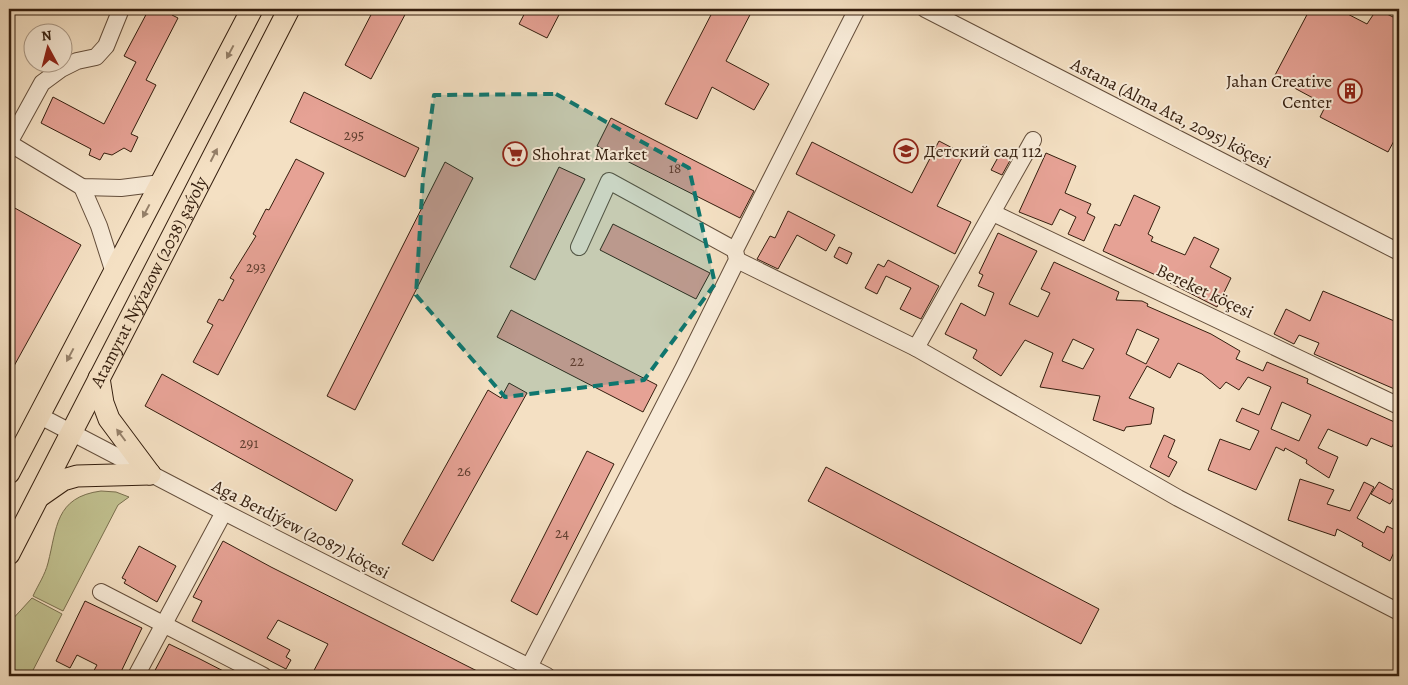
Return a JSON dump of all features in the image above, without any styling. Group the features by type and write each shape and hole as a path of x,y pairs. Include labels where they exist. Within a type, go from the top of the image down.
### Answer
{"main road":[{"name":"Atamyrat Nyýazow (2038) şaýoly","path":"9,473 252,9"},
{"name":"Atamyrat Nyýazow (2038) şaýoly","path":"9,554 289,9"},
{"path":"99,378 109,419 150,474"},
{"path":"37,498 63,480 78,476 150,474"}],"street":[{"path":"121,9 106,46 96,57 77,61 61,68 42,83 9,143 82,187 121,188 161,183"},
{"path":"529,667 683,369 736,255 856,9"},
{"name":"Astana (Alma Ata, 2095) köçesi","path":"925,9 1399,252"},
{"path":"916,348 1032,140"},
{"path":"579,247 609,181 736,255 916,348 1178,498 1399,612"},
{"path":"82,187 99,226 114,273"},
{"name":"Bereket köçesi","path":"993,213 1399,406"},
{"name":"Aga Berdiýew (2087) köçesi","path":"38,415 547,676"},
{"path":"136,676 224,512"},
{"path":"101,592 264,676"}],"highlighted area":[{"path":"556,94 689,168 715,284 644,380 505,397 416,295 423,177 434,95"}],"green space":[{"path":"101,491 116,492 129,497 118,505 63,611 33,596 47,567 57,526 66,507 86,494"},
{"path":"32,598 62,614 30,676 18,676 9,671 9,623"}],"building":[{"path":"149,9 176,9 172,15 178,18 146,80 156,85 131,134 138,137 131,152 124,148 112,155 104,153 100,160 89,155 91,149 41,123 53,97 104,124 136,62 124,56"},
{"path":"374,9 408,9 371,79 345,65"},
{"path":"527,9 562,9 547,38 519,24"},
{"path":"714,9 753,9 726,61 769,84 754,110 712,87 697,119 665,104"},
{"name":"Jahan Creative Center","path":"1310,9 1338,9 1367,24 1377,9 1399,20 1399,141 1395,139 1388,152 1320,117 1326,105 1274,77"},
{"path":"304,92 419,148 405,177 290,122"},
{"path":"611,118 754,191 740,218 597,146"},
{"path":"939,141 964,154 937,206 971,222 955,254 796,174 812,142 912,193"},
{"path":"1001,152 1012,157 1002,175 991,170"},
{"path":"1046,153 1076,166 1065,193 1091,204 1087,213 1095,217 1084,241 1068,234 1076,217 1060,209 1052,225 1019,212"},
{"path":"296,159 324,173 218,375 193,362 213,325 207,322 219,299 223,301 234,280 230,278 256,236 253,234 266,209 269,210"},
{"path":"445,162 473,178 355,410 327,396"},
{"path":"559,167 585,179 535,280 510,267"},
{"path":"1134,195 1160,207 1148,234 1153,237 1151,241 1185,255 1194,237 1219,249 1210,267 1231,278 1217,307 1171,282 1103,251 1115,224 1120,226"},
{"path":"13,207 81,245 9,375 9,215"},
{"path":"788,211 835,235 826,251 797,235 778,269 757,259 770,236 775,238"},
{"path":"613,224 710,273 696,299 600,250"},
{"path":"998,233 1037,251 1009,304 1038,317 1050,293 1041,289 1054,262 1119,292 1116,300 1142,301 1148,304 1147,306 1211,334 1240,351 1236,359 1263,371 1267,362 1308,379 1307,383 1399,424 1399,431 1392,447 1371,438 1367,446 1328,429 1318,448 1338,457 1329,478 1306,463 1307,460 1285,448 1284,451 1276,447 1256,490 1208,470 1220,439 1250,450 1259,431 1236,421 1242,408 1259,415 1271,387 1248,377 1239,390 1226,382 1220,389 1202,374 1178,363 1170,378 1147,366 1129,398 1154,408 1151,424 1126,427 1124,431 1093,420 1100,396 1040,387 1053,353 1025,340 1001,376 973,358 977,350 945,334 961,303 985,316 994,293 978,286 983,275 979,273","holes":["1137,329 1159,339 1146,364 1126,354","1073,339 1094,349 1083,369 1062,361","1282,402 1311,415 1299,441 1271,429"]},
{"path":"839,247 852,253 847,264 834,257"},
{"path":"888,260 939,286 921,319 900,309 911,288 886,276 877,294 865,288 878,264 884,267"},
{"path":"1323,291 1399,323 1399,391 1314,354 1319,343 1299,335 1294,344 1274,334 1286,309 1310,321"},
{"path":"511,310 657,385 643,412 497,337"},
{"path":"162,374 353,480 336,511 145,406"},
{"path":"509,383 527,393 433,561 402,544 488,390 501,398"},
{"path":"1164,435 1175,440 1168,457 1177,462 1169,477 1150,467"},
{"path":"587,451 614,464 537,615 511,601"},
{"path":"826,467 1099,609 1081,644 808,501"},
{"path":"1300,479 1334,490 1327,504 1350,511 1364,482 1374,487 1357,518 1384,533 1387,526 1399,532 1399,541 1390,561 1362,546 1363,543 1337,529 1335,536 1288,520"},
{"path":"1379,482 1397,492 1390,504 1371,494"},
{"path":"223,541 487,676 311,676 328,644 278,620 267,638 290,650 286,657 291,660 286,669 192,621 202,601 193,597"},
{"path":"139,546 176,566 157,602 124,583 126,580 122,578"},
{"path":"85,601 142,628 119,676 91,676 97,665 77,655 70,668 56,661"},
{"path":"169,644 198,658 233,676 152,676"}],"place":[{"name":"Jahan Creative Center","path":"1350,91"},
{"name":"Детский сад 112","path":"906,151"},
{"name":"Shohrat Market","path":"515,154"}]}
